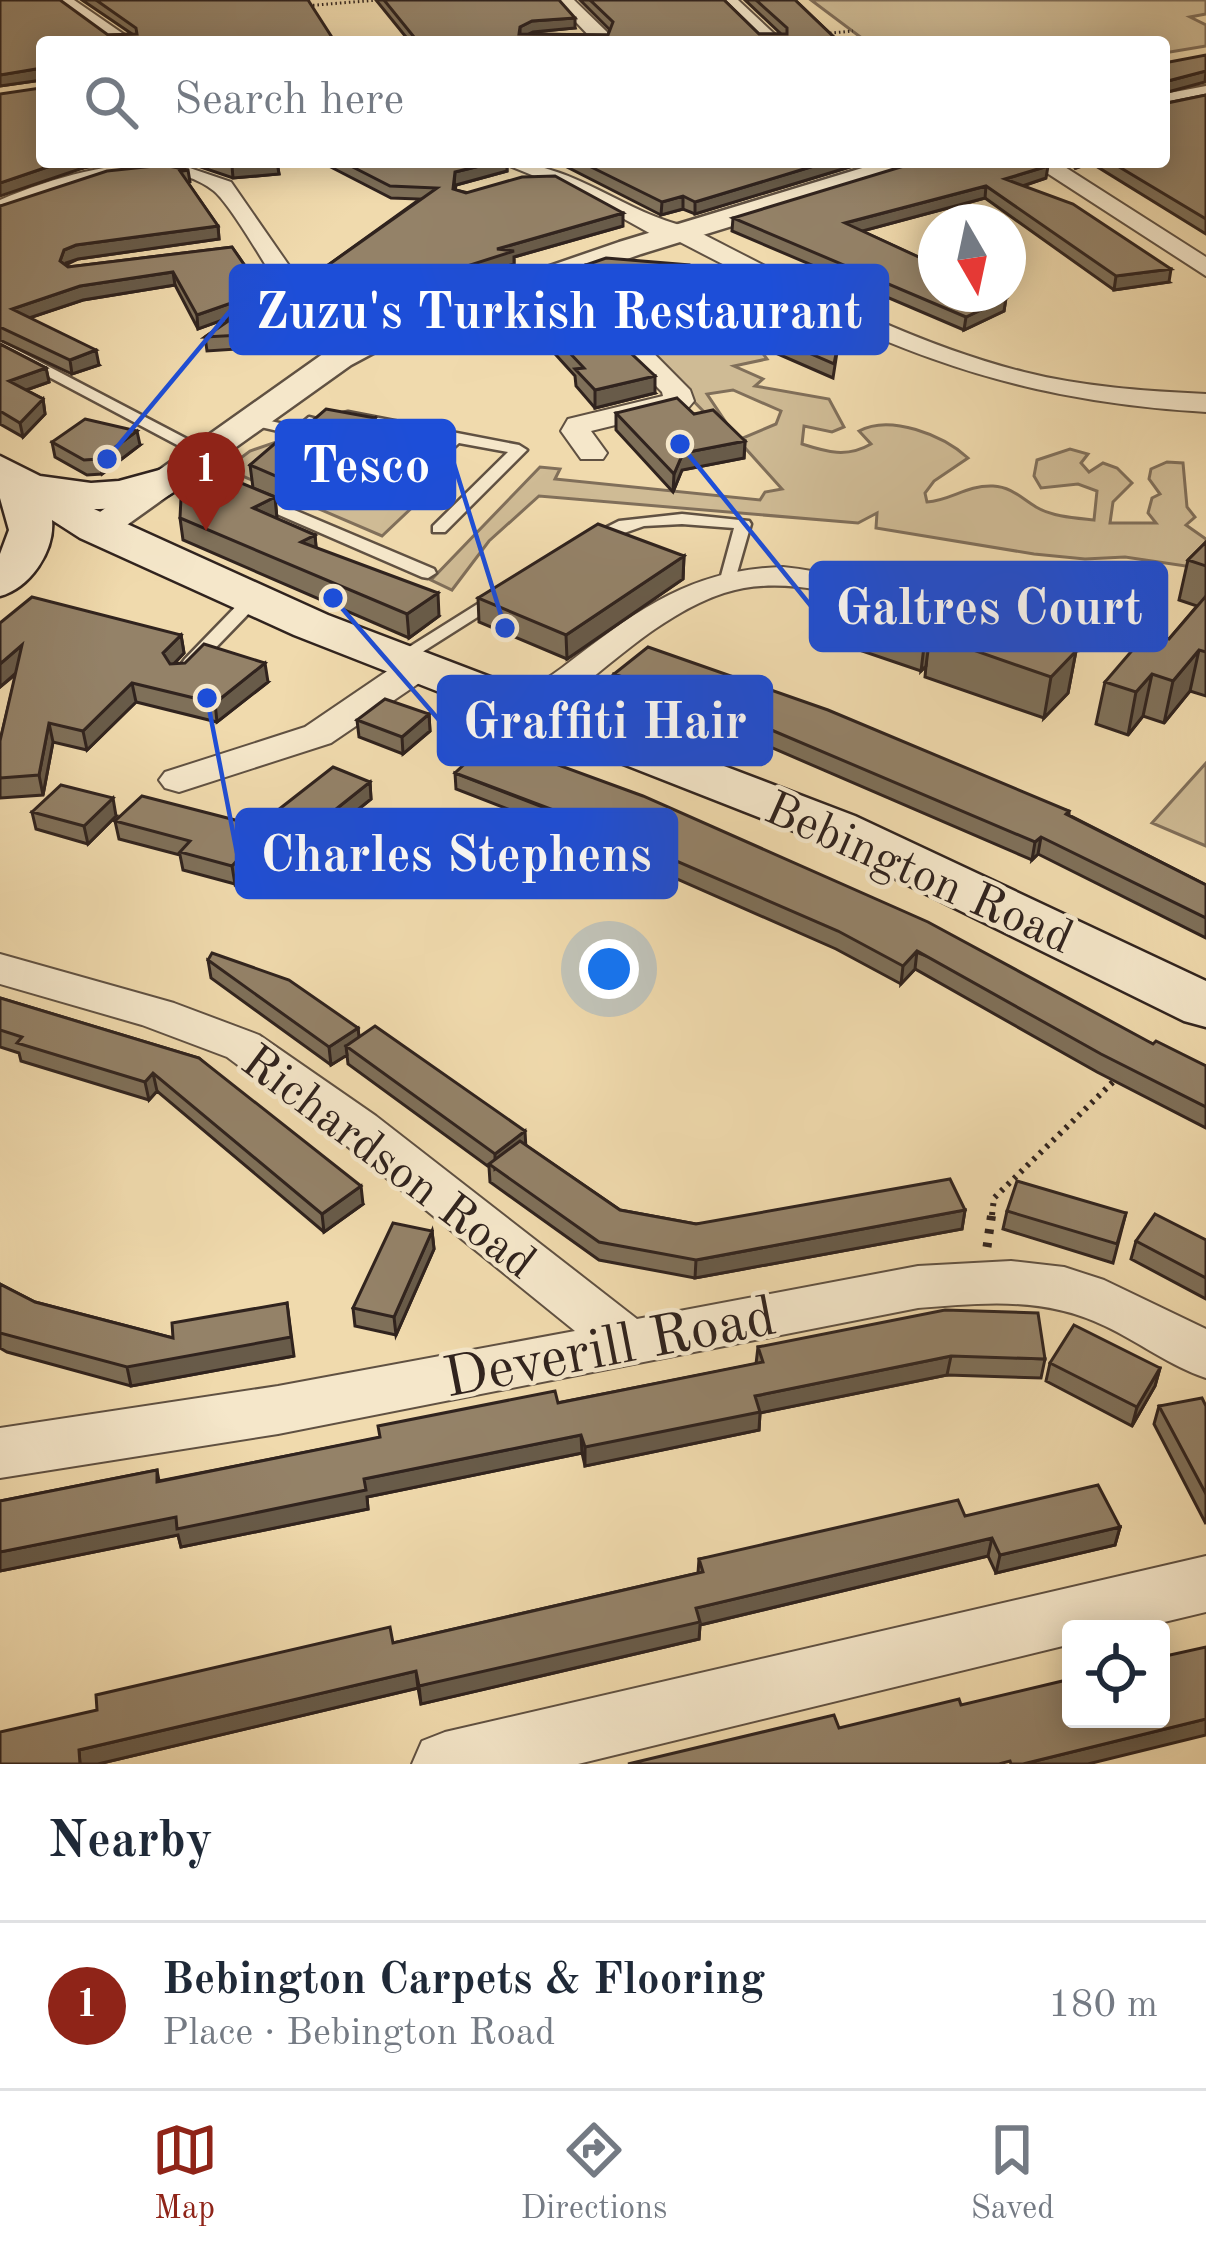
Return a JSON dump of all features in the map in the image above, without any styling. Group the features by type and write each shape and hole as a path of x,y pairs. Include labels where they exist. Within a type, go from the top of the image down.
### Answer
{"main road":[{"path":"4,472 74,496 98,497 134,494 183,468"},
{"path":"0,585 25,556 32,535 28,506 4,472"},
{"name":"Bebington Road","path":"4,472 96,529 253,599 836,828 1206,1006"},
{"path":"0,585 96,529"}],"street":[{"path":"62,0 115,36"},
{"path":"564,0 600,36"},
{"path":"728,0 767,36"},
{"path":"0,208 96,172 140,168"},
{"path":"170,168 208,177 223,187 250,247 306,309 324,326 371,341"},
{"path":"509,172 563,168"},
{"path":"96,529 339,358 371,341 548,276 890,168"},
{"path":"1050,168 1206,268"},
{"path":"548,172 851,320 940,356 1024,381 1100,395 1206,403"},
{"path":"548,276 571,284 676,390 679,401 579,425 576,431 592,453"},
{"path":"530,710 679,602 727,583 773,580 839,586 1036,623 1078,640"},
{"path":"178,780 318,735 409,663"},
{"path":"196,737 238,762"},
{"name":"Richardson Road","path":"0,968 158,1014 243,1046 359,1129 626,1341"},
{"name":"Deverill Road","path":"0,1453 278,1410 918,1287 1042,1284 1086,1295 1206,1356"},
{"path":"446,1764 1206,1584"}],"lane":[{"path":"0,345 183,468 428,573"},
{"path":"248,421 300,432 323,412 519,451 440,529"},
{"path":"397,490 456,436"},
{"path":"576,548 634,520 655,517 743,524 727,583"},
{"path":"409,663 517,584"},
{"path":"179,675 253,599"}],"path":[{"path":"292,7 378,0"},
{"path":"812,36 853,32"},
{"path":"985,1282 994,1198 1129,1066"}],"shaded area":[{"path":"811,0 1206,0 1206,14 1190,17 1206,25 1206,46 1170,52 1170,36 859,36"},
{"path":"645,307 652,312 626,325 646,339 688,353 734,342 755,343 767,359 734,366 763,379 755,386 829,399 844,427 832,432 804,426 802,444 854,451 871,444 859,431 901,426 931,435 968,458 934,481 925,493 927,502 993,486 1050,513 1094,520 1097,491 1078,484 1041,488 1034,476 1037,460 1070,449 1088,454 1081,463 1089,472 1103,463 1117,468 1132,483 1113,502 1110,523 1156,523 1148,513 1152,498 1160,494 1149,479 1151,469 1167,462 1183,463 1187,507 1195,517 1186,525 1206,539 1206,569 1125,557 1034,554 876,528 877,513 858,523 539,496 489,541 452,590 431,580 540,467 560,469 555,479 760,500 765,492 782,489 738,440 776,424 781,411 733,390 707,394 727,424 715,423 608,314 608,310"},
{"path":"402,440 431,446 417,459 395,454 360,484 420,500 382,536 226,469 250,451 279,441 307,497 352,457 377,462"},
{"path":"1206,763 1206,846 1152,823"}],"building":[{"path":"0,0 60,0 108,35 137,34 136,28 96,0 308,0 331,36 36,36 36,69 0,75"},
{"path":"384,0 559,0 575,18 532,21 520,27 519,34 608,35 613,22 590,0 724,0 759,34 787,34 787,28 756,0 795,0 833,36 413,36"},
{"path":"1206,55 1206,71 1170,80 1170,62"},
{"path":"36,89 36,168 44,168 0,183 0,94"},
{"path":"1206,95 1206,219 1121,168 1170,168 1170,102"},
{"path":"355,168 471,168 455,172 453,189 466,193 522,177 555,176 623,213 497,249 514,251 358,301 341,292 324,268 437,188 390,186"},
{"path":"593,168 807,168 695,202 683,196 662,202"},
{"path":"897,168 1041,168 1005,179 1073,204 1171,269 1116,276 1026,214 1026,204 1012,204 986,186 845,223 918,257 918,297 733,218"},
{"path":"188,170 180,171 218,226 76,245 64,250 60,261 68,267 232,247 263,292 197,315 173,272 80,286 12,309 96,350 70,360 0,327 0,206 107,171"},
{"path":"606,258 689,265 689,273 609,289 586,265"},
{"path":"543,286 584,309 655,376 595,390 575,369 584,368 516,296"},
{"path":"259,300 278,333 205,337"},
{"path":"814,322 840,333 834,364 772,337"},
{"path":"0,344 46,368 9,381 43,399 20,423 0,411"},
{"path":"677,398 694,414 713,410 745,441 683,453 674,474 616,413"},
{"path":"326,409 375,418 294,484 250,465 293,428 302,430"},
{"path":"85,419 137,431 99,459 84,460 52,442"},
{"path":"219,480 227,486 234,480 275,497 253,508 315,535 301,542 438,593 407,614 180,518 181,498"},
{"path":"598,524 684,556 566,635 478,598"},
{"path":"1206,542 1206,566 1188,560"},
{"path":"1206,596 1206,652 1199,650 1173,681 1152,674 1136,692 1105,682 1148,632 1169,639"},
{"path":"32,597 181,635 163,653 170,664 185,663 204,644 265,663 215,703 132,683 83,731 49,723 39,775 0,778 0,741 22,645 0,664 0,623"},
{"path":"955,612 1076,651 1051,677 930,635"},
{"path":"648,647 828,710 1069,811 1066,814 1206,885 1206,918 1041,837 1035,842 762,726 614,674"},
{"path":"385,699 429,714 402,737 357,720"},
{"path":"490,740 643,796 928,922 1153,1044 1156,1041 1206,1066 1206,1107 917,951 903,966 838,931 593,825 455,773"},
{"path":"333,767 370,782 301,837 264,821"},
{"path":"61,785 113,798 84,826 32,812"},
{"path":"142,796 266,828 232,866 180,852 190,841 115,821"},
{"path":"212,953 289,980 358,1028 329,1047 208,960"},
{"path":"0,998 199,1058 361,1186 322,1214 153,1073 145,1082 17,1043 22,1037 0,1030"},
{"path":"375,1026 525,1131 495,1154 346,1046"},
{"path":"520,1141 620,1210 696,1224 950,1179 965,1210 696,1260 599,1242 489,1164"},
{"path":"1017,1181 1126,1213 1117,1244 1007,1211"},
{"path":"1155,1214 1206,1240 1206,1278 1136,1241"},
{"path":"393,1223 432,1231 394,1317 353,1308"},
{"path":"0,1284 35,1302 173,1338 172,1323 287,1303 291,1337 127,1367 0,1333"},
{"path":"945,1310 1038,1313 1045,1359 951,1356 755,1396 760,1412 585,1447 581,1435 364,1479 366,1490 177,1529 176,1517 0,1552 0,1501 157,1470 157,1482 380,1437 378,1426 555,1391 558,1403 763,1362 758,1347"},
{"path":"1074,1325 1160,1368 1137,1407 1050,1363"},
{"path":"1202,1398 1206,1406 1206,1494 1159,1406"},
{"path":"1098,1485 1120,1527 1000,1555 992,1538 696,1608 700,1622 419,1686 416,1671 79,1750 80,1764 0,1764 0,1732 97,1710 96,1695 390,1627 393,1643 703,1572 699,1559 958,1500 965,1516"},
{"path":"1206,1647 1206,1719 1170,1728 1170,1655"},
{"path":"1062,1681 1062,1728 1169,1728 1023,1764 628,1764 834,1715 839,1728 959,1699 961,1705"}],"place":[{"name":"Galtres Court","path":"680,444"},
{"name":"Zuzu's Turkish Restaurant","path":"107,459"},
{"name":"Bebington Carpets & Flooring","path":"206,531"},
{"name":"Graffiti Hair","path":"333,598"},
{"name":"Tesco","path":"505,628"},
{"name":"Charles Stephens","path":"207,698"}]}
